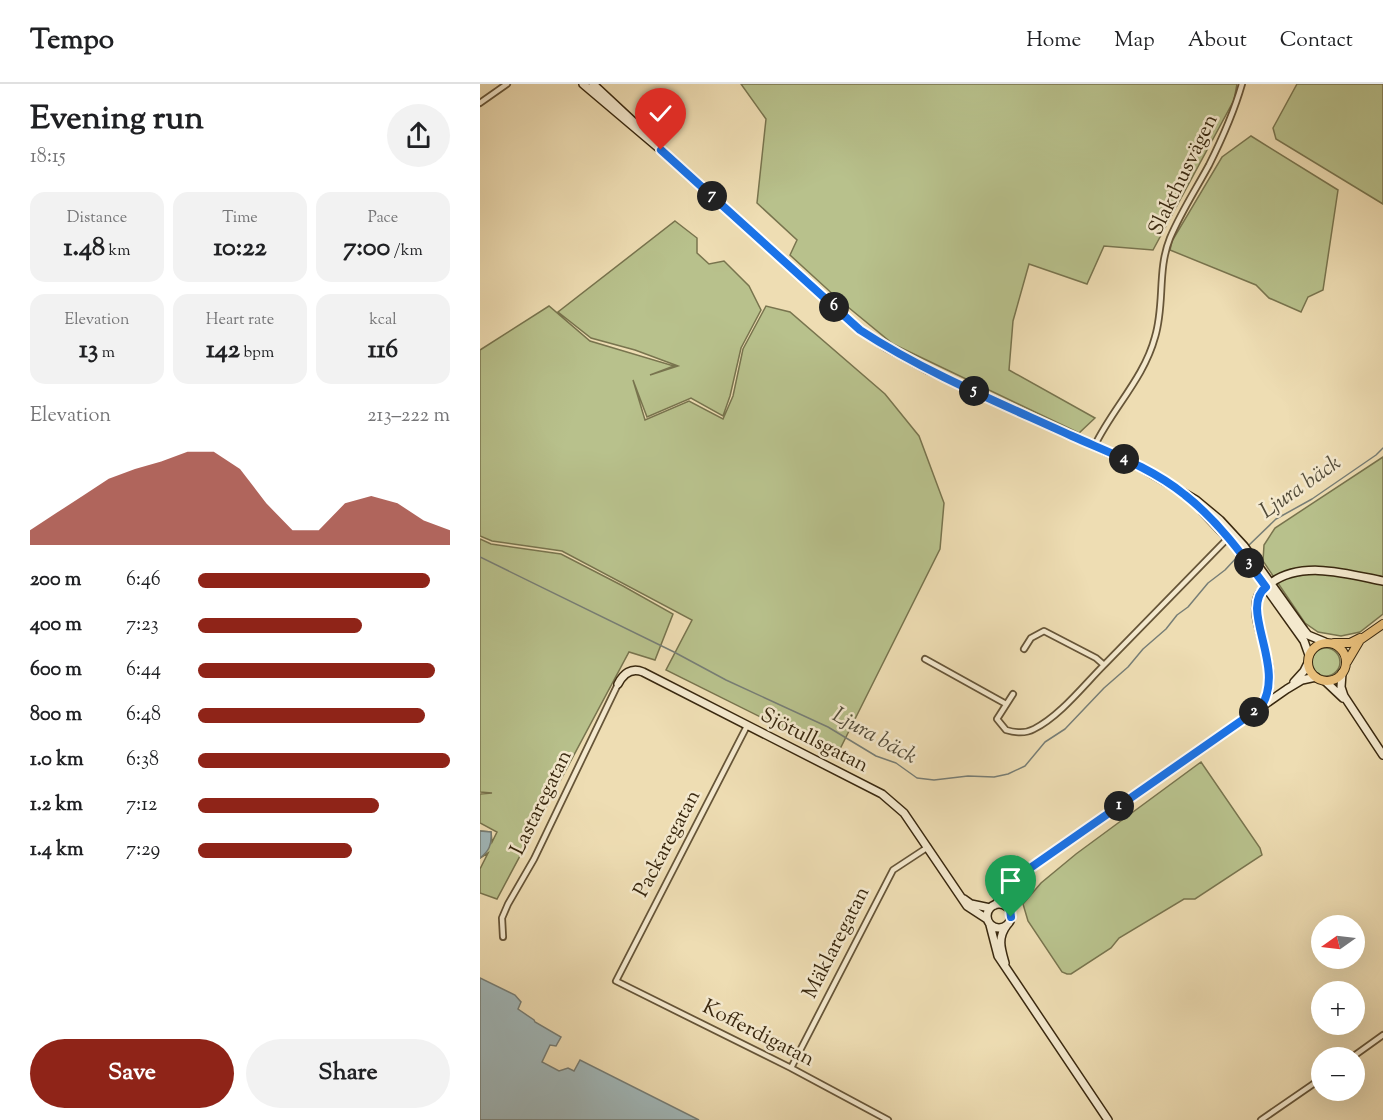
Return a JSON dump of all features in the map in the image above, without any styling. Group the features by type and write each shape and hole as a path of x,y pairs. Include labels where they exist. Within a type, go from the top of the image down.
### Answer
{"main road":[{"path":"584,84 661,150 860,330 928,370 1140,467 1203,506 1243,550 1268,585 1304,641 1310,671 1349,704"},
{"path":"593,84 661,150"},
{"path":"1185,495 1243,550"},
{"path":"1261,707 1269,689 1269,661 1257,612 1259,594 1268,585 1294,571 1338,573 1383,581"},
{"path":"1268,585 1308,635 1343,651 1346,664"},
{"path":"1287,689 1300,676 1315,646 1350,642 1383,624"},
{"path":"1367,634 1356,645 1346,664 1342,673 1341,687 1349,704 1383,755"},
{"name":"Sjötullsgatan","path":"618,684 626,674 636,669 882,794 904,813 966,906 989,922"},
{"path":"1108,1120 998,956 989,922 993,906 1023,873 1287,689 1302,680 1332,680 1342,673"},
{"path":"1006,965 1000,944 1002,933 1011,917 1009,909 1013,892 1023,873"},
{"path":"962,897 971,904 1003,905 1009,909"},
{"path":"989,922 1000,928 1007,925"}],"street":[{"path":"480,103 507,84"},
{"name":"Slakthusvägen","path":"1095,445 1150,353 1159,319 1165,251 1225,130 1242,84"},
{"path":"1014,694 997,719 1006,730 1022,733 1033,730 1052,716 1228,538"},
{"path":"1024,649 1031,638 1044,631 1104,664"},
{"path":"925,659 1006,704"},
{"name":"Lastaregatan","path":"503,938 502,918 508,904 534,859 618,684"},
{"name":"Packaregatan","path":"618,978 747,726"},
{"name":"Mäklaregatan","path":"792,1068 893,870 928,847"},
{"name":"Kofferdigatan","path":"618,978 616,981 792,1068 888,1120"},
{"path":"1365,1048 1383,1035"},
{"path":"1261,1120 1311,1086"}],"green space":[{"path":"741,84 1237,84 1234,100 1153,250 1104,246 1087,284 1029,264 1013,321 1009,370 1095,418 1079,433 893,344 837,298 790,255 797,240 757,203 766,119"},
{"path":"1297,84 1383,84 1383,204 1276,139 1273,128"},
{"path":"1251,136 1338,190 1323,290 1308,297 1301,312 1269,298 1256,285 1170,250 1172,241 1222,157"},
{"path":"675,221 697,238 697,253 709,264 724,261 749,286 761,310 741,348 723,416 691,398 647,417 633,380 645,420 689,401 723,419 733,396 743,349 766,306 790,312 885,394 919,436 944,503 940,549 837,755 666,670 692,620 562,551 492,541 480,536 480,350 549,306 590,341 674,366 650,375 678,366 635,350 591,338 558,312"},
{"path":"1383,457 1383,614 1360,632 1341,636 1318,632 1305,623 1263,561 1264,545 1275,528"},
{"path":"480,539 491,544 561,554 673,614 655,660 629,652 497,899 480,893 480,869 488,853 480,858 480,831 491,832 492,842 497,832 480,823 480,794 492,793 480,792"},
{"path":"1326,648 1336,652 1340,662 1336,672 1326,676 1316,672 1312,662 1316,652"},
{"path":"1201,762 1260,848 1262,855 1195,899 1184,899 1119,938 1111,948 1071,974 1062,972 1028,921 1023,904 1041,883 1076,854"}],"water":[{"path":"480,831 491,832 491,837 486,853 480,858"},
{"path":"480,978 515,995 521,1002 518,1009 561,1037 556,1046 550,1045 542,1062 559,1071 568,1068 574,1071 580,1060 699,1120 480,1120"}],"waterway":[{"name":"Ljura bäck","path":"1247,547 1276,519 1312,499 1383,448"},
{"name":"Ljura bäck","path":"480,557 726,680 828,727 876,756 896,763 917,778 934,780 968,776 994,777 1008,774 1025,766 1045,742 1065,729 1104,688 1128,667 1143,649 1166,629 1177,615 1188,607 1208,583 1239,555"}],"route":[{"path":"661,150 860,330 928,370 1095,445 1170,485 1185,495 1222,530 1266,587 1257,600 1260,630 1269,661 1269,689 1261,707 1023,873 1010,901 1011,917"}]}
